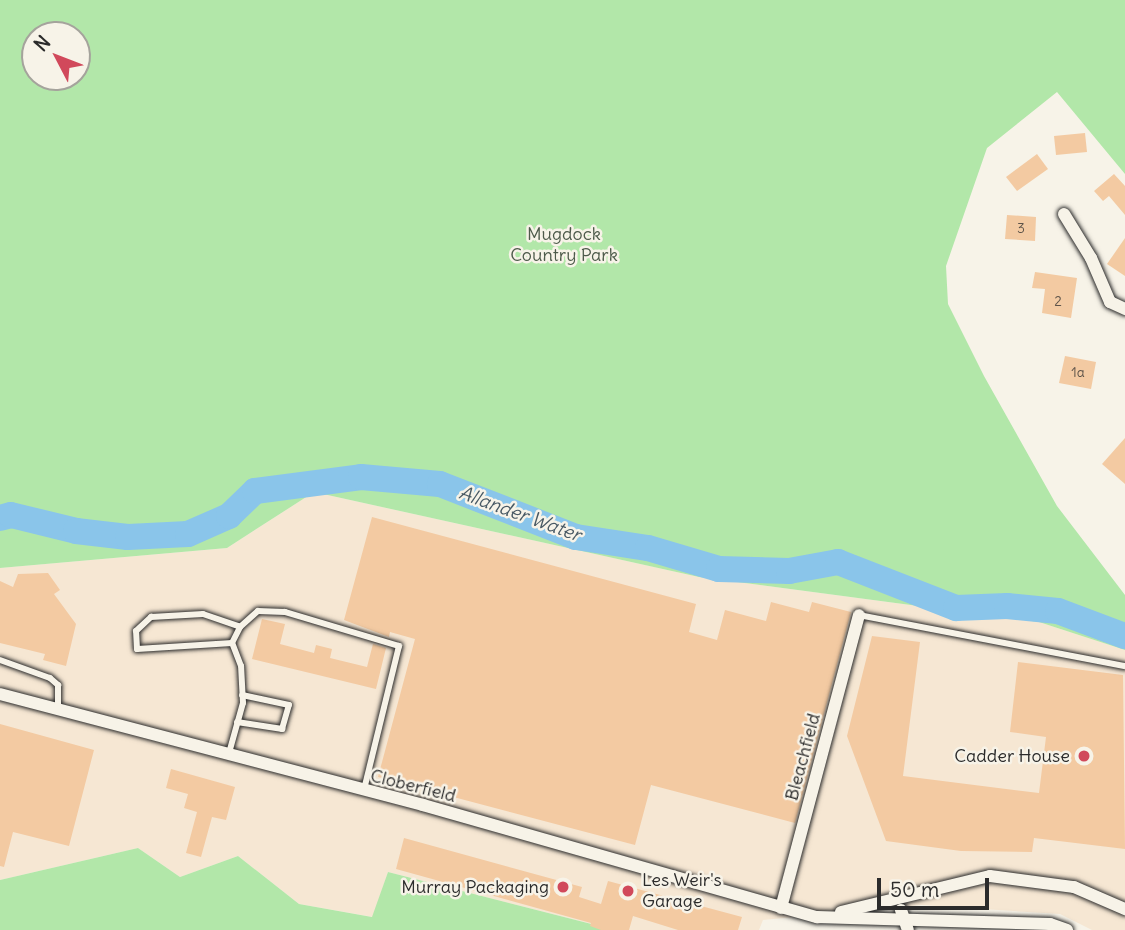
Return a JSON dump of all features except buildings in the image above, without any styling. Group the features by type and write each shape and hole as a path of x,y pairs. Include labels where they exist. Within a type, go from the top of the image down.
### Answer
{"street":[{"path":"1064,214 1091,258 1110,302 1125,309"},
{"name":"Bleachfield","path":"781,908 859,615"},
{"name":"Cloberfield","path":"0,694 229,753 781,908 816,923"},
{"path":"816,923 990,876 1074,887 1125,909"},
{"path":"900,900 901,917 908,930"},
{"path":"816,923 901,917 1050,924 1067,930"}],"lane":[{"path":"229,753 242,695 240,666 232,643 240,627 258,611 285,612 400,646 364,792"},
{"path":"232,643 138,649 136,631 151,617 203,614 240,627"},
{"path":"859,615 1125,666"},
{"path":"0,660 50,678 58,685 58,711"},
{"path":"237,722 282,729 289,705 242,695"}],"shaded area":[{"path":"314,492 699,577 1039,622 1125,650 1125,930 1092,930 1060,914 921,905 763,920 759,930 615,930 388,872 373,917 299,904 238,856 180,877 138,848 0,880 0,568 227,548"}],"green space":[{"name":"Mugdock Country Park","path":"0,0 1125,0 1125,174 1057,92 987,148 946,266 948,304 984,376 1057,506 1125,595 1125,650 1039,622 699,577 314,492 227,548 0,568"},
{"path":"138,848 180,877 238,856 299,904 372,917 388,872 615,930 0,930 0,880"}],"waterway":[{"name":"Allander Water","path":"0,518 11,515 76,531 128,537 188,534 229,516 255,491 361,477 440,484 576,537 648,548 719,569 789,571 838,562 956,608 1007,606 1058,611 1125,636"}],"place":[{"name":"Cadder House","path":"1084,756"},
{"name":"Murray Packaging","path":"563,887"},
{"name":"Les Weir's Garage","path":"628,891"}]}
